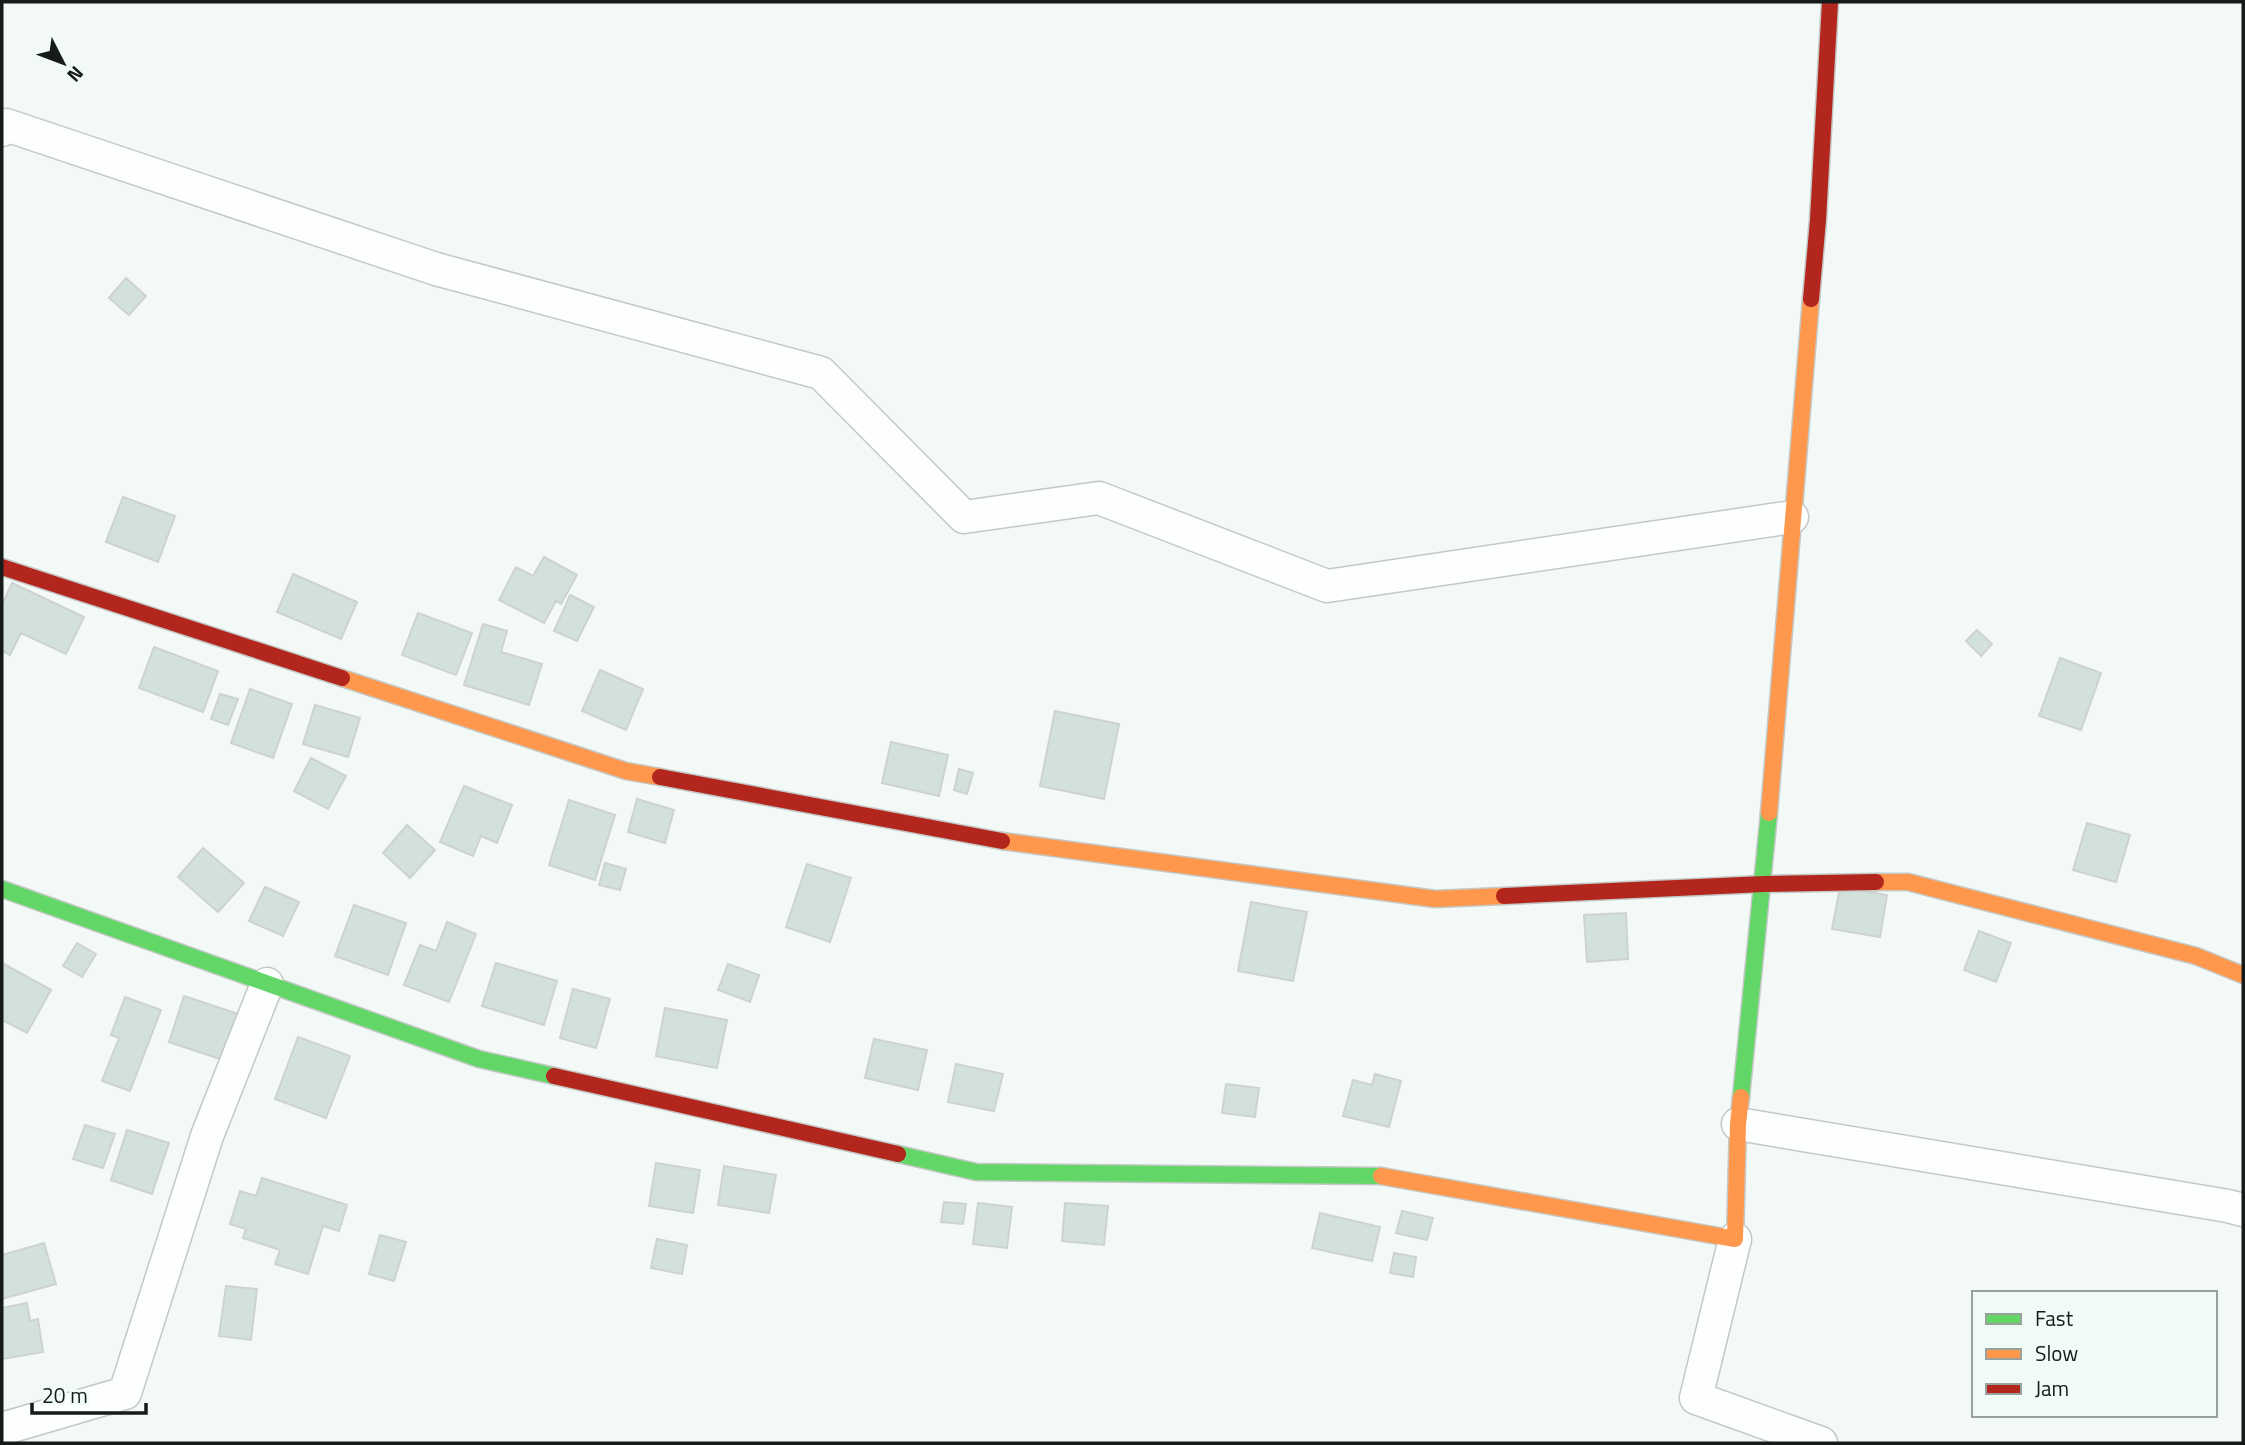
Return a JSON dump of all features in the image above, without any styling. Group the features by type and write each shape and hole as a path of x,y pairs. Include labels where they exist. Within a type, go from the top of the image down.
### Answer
{"street":[{"path":"1821,1443 1696,1398 1735,1239 1738,1124 1764,884 1818,220 1830,2"},
{"path":"2,130 6,125 436,269 821,373 964,517 1099,498 1327,586 1792,517"},
{"path":"2,567 626,771 986,839 1434,899 1764,884 1908,882 2196,956 2243,975"},
{"path":"2,889 479,1059 976,1172 1391,1176 1735,1239"},
{"path":"2,1429 125,1393 207,1136 267,984"},
{"path":"1738,1124 2243,1210"}],"building":[{"path":"126,278 146,296 129,315 109,298"},
{"path":"123,497 175,516 158,562 106,542"},
{"path":"544,557 577,575 561,604 556,601 544,623 499,600 516,567 533,576"},
{"path":"293,574 357,602 341,639 277,612"},
{"path":"12,583 84,617 66,654 21,633 10,655 2,651 2,605"},
{"path":"570,595 594,607 577,641 554,631"},
{"path":"418,613 472,633 456,675 402,655"},
{"path":"483,624 507,631 501,652 542,664 529,705 464,685"},
{"path":"1977,630 1992,644 1981,656 1966,641"},
{"path":"154,647 218,671 203,712 139,688"},
{"path":"2060,658 2101,673 2081,730 2039,716"},
{"path":"600,670 643,689 626,730 582,711"},
{"path":"250,689 292,704 273,758 231,743"},
{"path":"220,694 238,699 228,725 211,719"},
{"path":"315,705 360,718 348,757 303,744"},
{"path":"1055,711 1119,724 1104,799 1040,786"},
{"path":"891,742 948,755 939,796 882,783"},
{"path":"311,758 346,776 328,809 294,791"},
{"path":"959,769 973,773 967,794 954,790"},
{"path":"464,786 512,805 497,843 481,836 473,856 440,842"},
{"path":"637,799 674,810 665,843 628,832"},
{"path":"569,800 615,815 595,880 549,865"},
{"path":"2087,823 2130,835 2116,882 2073,870"},
{"path":"407,825 435,850 410,878 383,853"},
{"path":"203,848 244,883 218,912 178,877"},
{"path":"605,863 626,869 620,890 599,885"},
{"path":"807,864 851,878 830,942 786,927"},
{"path":"265,887 299,902 283,936 249,921"},
{"path":"1840,887 1887,895 1880,937 1832,929"},
{"path":"1251,902 1307,912 1293,981 1238,971"},
{"path":"354,905 406,923 388,975 335,956"},
{"path":"1626,913 1628,959 1587,962 1584,915"},
{"path":"447,922 476,934 449,1002 404,985 420,945 436,951"},
{"path":"1979,931 2011,943 1996,982 1964,970"},
{"path":"77,943 96,954 82,977 63,966"},
{"path":"2,963 51,990 27,1033 2,1020"},
{"path":"496,963 557,981 544,1025 482,1006"},
{"path":"728,964 759,975 750,1002 718,990"},
{"path":"573,989 610,999 596,1048 560,1038"},
{"path":"184,996 241,1015 226,1061 169,1042"},
{"path":"125,997 161,1010 130,1091 102,1081 119,1038 111,1035"},
{"path":"665,1008 727,1020 717,1068 656,1056"},
{"path":"298,1037 350,1056 326,1118 275,1099"},
{"path":"874,1039 927,1050 918,1090 865,1078"},
{"path":"956,1064 1003,1074 994,1111 948,1102"},
{"path":"1375,1074 1401,1081 1389,1127 1343,1116 1353,1080 1372,1085"},
{"path":"1226,1084 1259,1088 1255,1117 1222,1113"},
{"path":"85,1125 115,1134 103,1168 73,1159"},
{"path":"127,1130 169,1143 152,1194 111,1180"},
{"path":"656,1163 700,1170 693,1213 649,1206"},
{"path":"724,1166 776,1175 769,1213 718,1205"},
{"path":"262,1178 347,1205 339,1231 323,1226 308,1274 275,1264 280,1250 243,1238 246,1229 230,1224 240,1191 256,1196"},
{"path":"944,1202 966,1204 963,1224 941,1222"},
{"path":"978,1203 1012,1207 1007,1248 973,1244"},
{"path":"1065,1203 1108,1206 1104,1245 1062,1241"},
{"path":"1402,1211 1433,1218 1427,1240 1396,1233"},
{"path":"1320,1213 1380,1227 1372,1261 1312,1248"},
{"path":"380,1235 406,1242 394,1281 369,1274"},
{"path":"657,1239 687,1245 682,1274 651,1268"},
{"path":"44,1243 56,1284 2,1299 2,1255"},
{"path":"1394,1253 1416,1257 1413,1277 1390,1273"},
{"path":"226,1286 257,1289 251,1340 219,1336"},
{"path":"27,1303 30,1321 38,1319 43,1352 2,1359 2,1308"}],"traffic: fast":[{"path":"1741,1097 1769,813"},
{"path":"2,889 479,1059 554,1076"},
{"path":"898,1154 976,1172 1381,1176"}],"traffic: slow":[{"path":"1769,813 1811,299"},
{"path":"342,678 626,771 660,777"},
{"path":"1002,841 1435,899 1504,896"},
{"path":"1876,882 1908,882 2196,956 2243,975"},
{"path":"1381,1176 1735,1239 1741,1097"}],"traffic: jam":[{"path":"1811,299 1830,2"},
{"path":"2,567 342,678"},
{"path":"660,777 1002,841"},
{"path":"1504,896 1764,884 1876,882"},
{"path":"554,1076 898,1154"}]}
